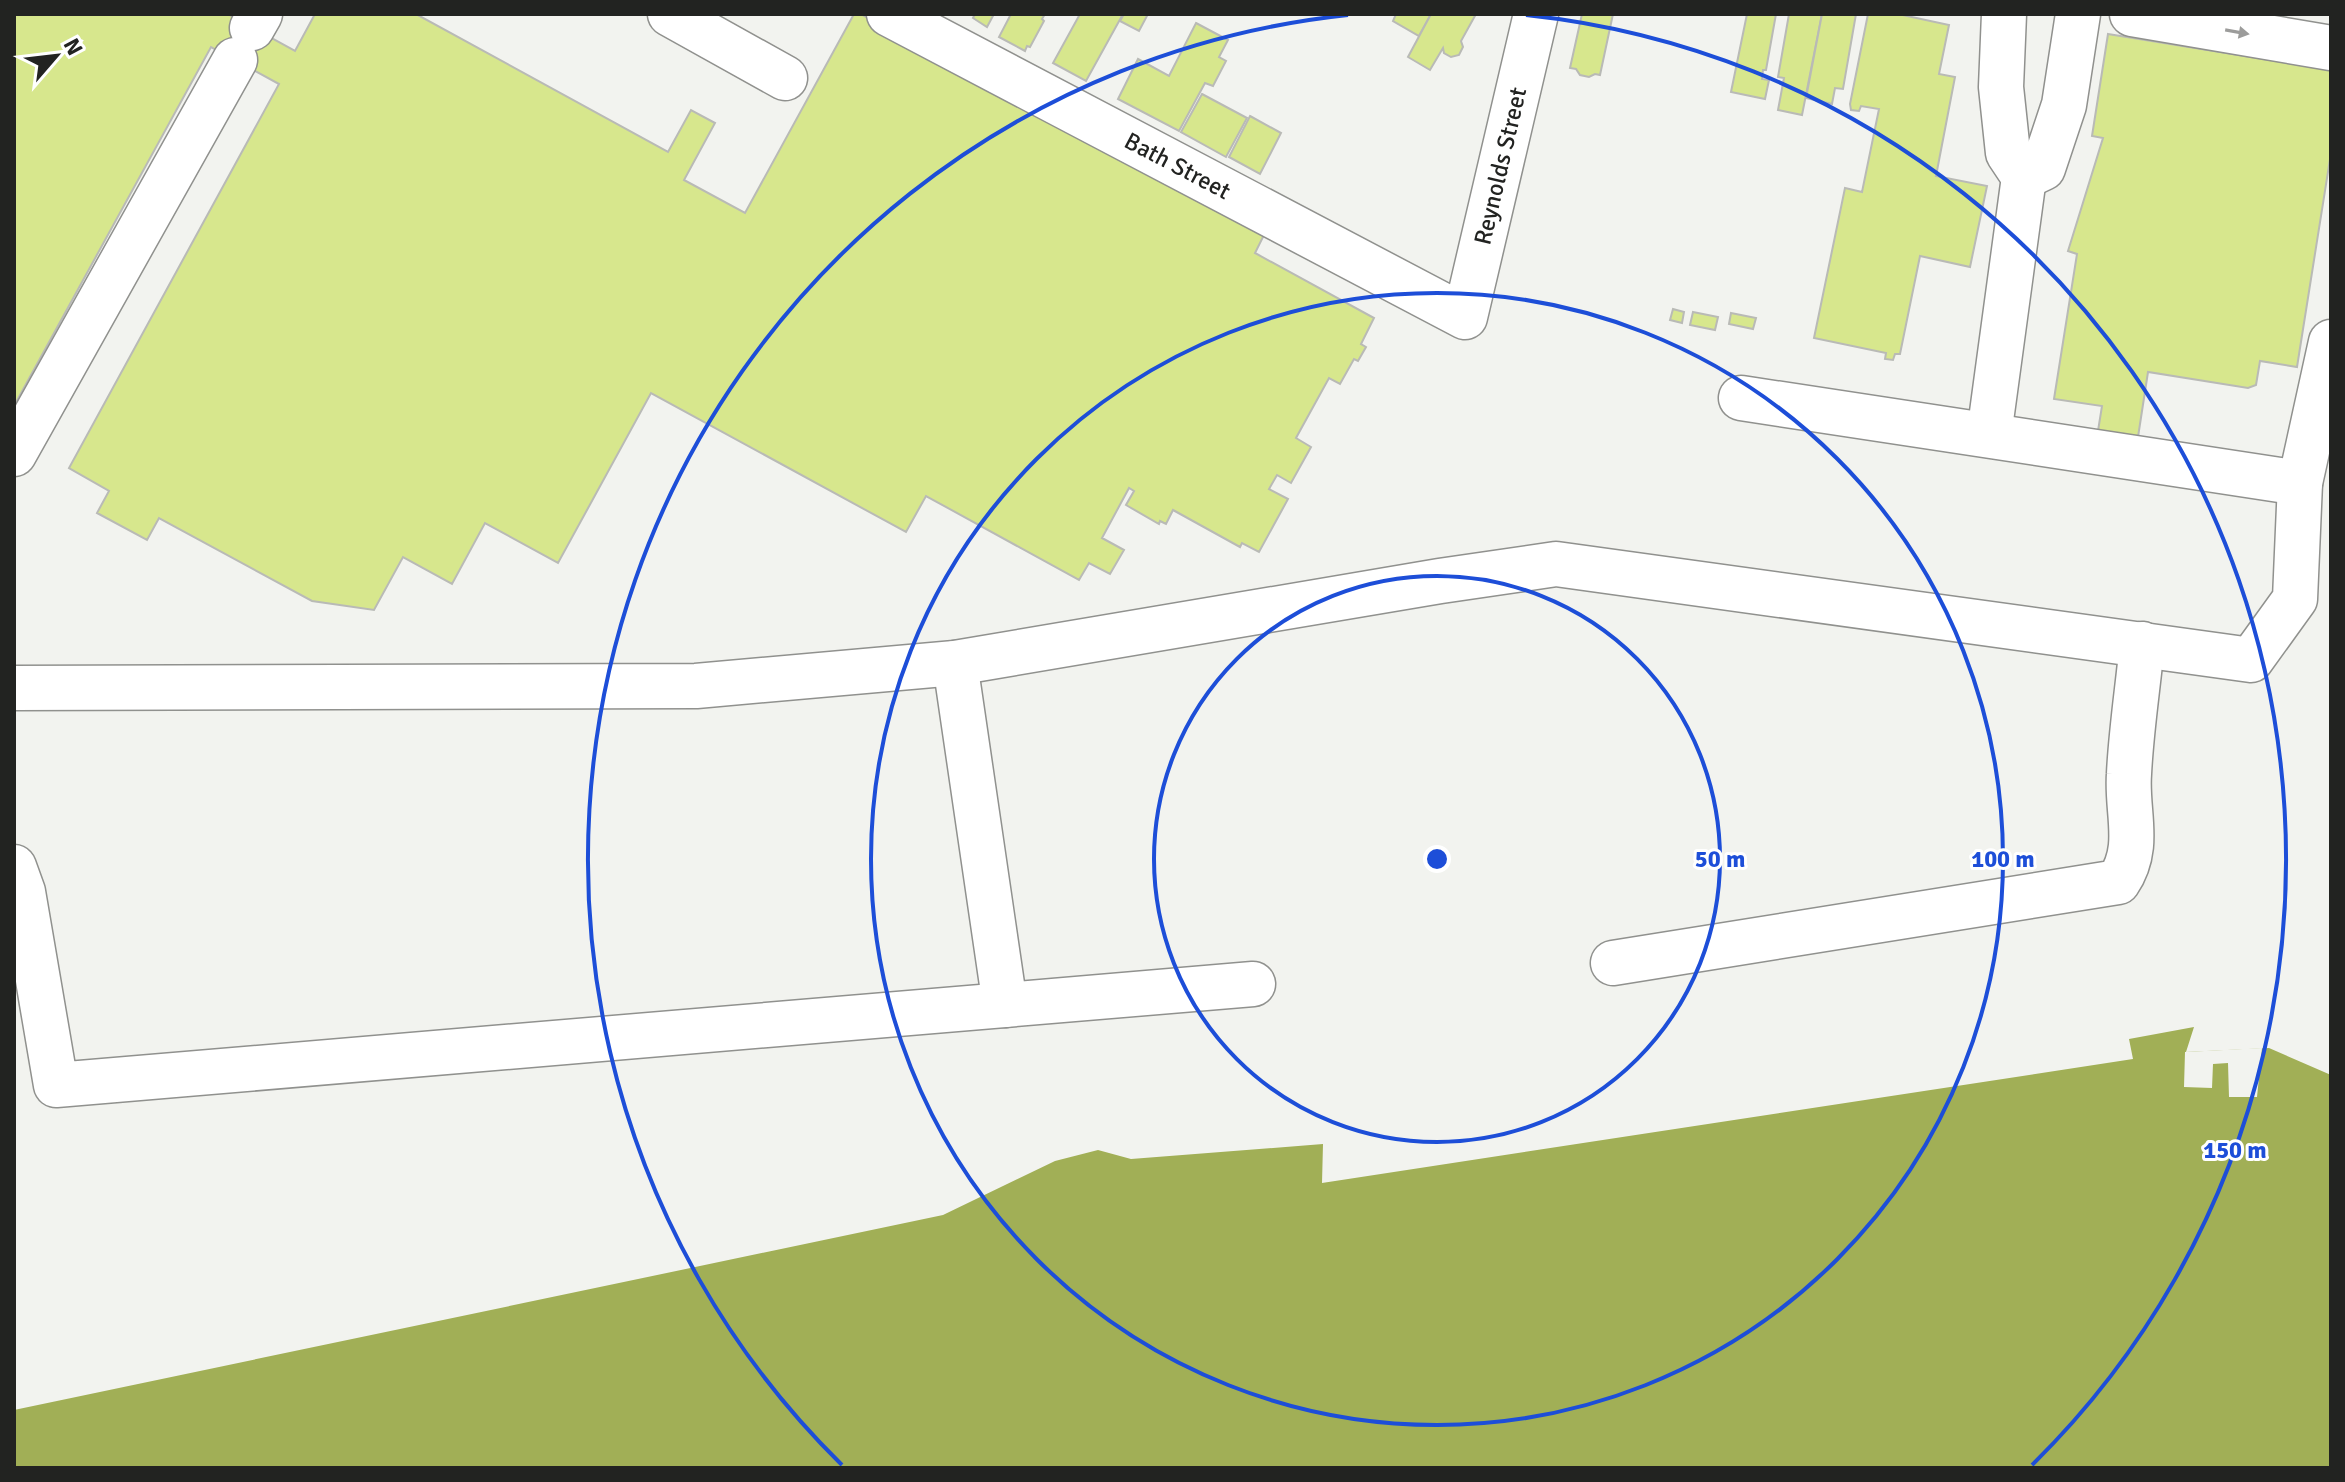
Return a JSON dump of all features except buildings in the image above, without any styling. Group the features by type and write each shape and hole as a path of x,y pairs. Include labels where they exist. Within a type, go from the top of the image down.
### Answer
{"street":[{"path":"670,14 785,78"},
{"name":"Bath Street","path":"889,14 1465,317"},
{"name":"Reynolds Street","path":"1465,317 1536,14"},
{"path":"1989,435 2024,177 2008,153 2001,87 2004,14"},
{"path":"2024,177 2043,168 2064,105 2078,14"},
{"path":"2132,14 2175,18 2331,48"},
{"path":"14,454 249,34"},
{"path":"14,688 696,686 955,663 1556,564 2251,660 2295,599 2300,483 2331,342"},
{"path":"1741,398 2300,483"},
{"path":"1613,963 2118,882 2128,868 2133,837 2128,777 2142,644"},
{"path":"955,663 1005,1005"},
{"path":"14,867 23,892 56,1085 1253,984"}],"shaded area":[{"path":"2194,1027 2186,1052 2269,1048 2331,1075 2331,1468 14,1468 14,1410 943,1215 1055,1161 1098,1150 1131,1159 1323,1144 1322,1183 2133,1059 2129,1039"}],"pier":[{"path":"2262,1048 2257,1097 2229,1097 2228,1063 2213,1064 2212,1088 2184,1087 2185,1052"}]}
